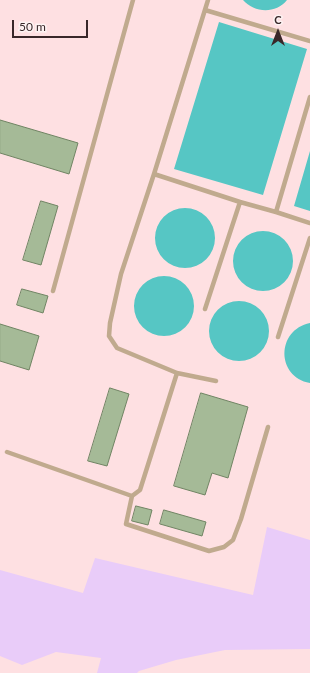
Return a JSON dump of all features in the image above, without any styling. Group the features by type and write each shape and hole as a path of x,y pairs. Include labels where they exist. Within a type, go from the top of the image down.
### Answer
{"lane":[{"path":"53,291 134,0"},
{"path":"208,0 121,274 110,323 109,336 117,348 177,373 216,381"},
{"path":"205,10 310,41"},
{"path":"276,212 310,97"},
{"path":"154,174 240,202 310,222"},
{"path":"205,309 240,202"},
{"path":"278,337 310,238"},
{"path":"177,373 140,490 132,496 126,524 209,551 224,547 233,540 241,519 268,427"},
{"path":"7,452 132,496"}],"shaded area":[{"path":"267,527 310,540 310,649 225,650 176,660 139,671 137,673 97,673 101,658 56,652 22,665 0,656 0,570 83,593 95,558 253,595"}],"water":[{"path":"243,0 287,0 277,8 265,10 253,7"},
{"path":"219,22 307,49 263,195 174,169"},
{"path":"310,151 310,211 294,206"},
{"path":"179,208 191,208 202,213 210,221 215,232 213,250 202,263 191,268 179,268 168,263 160,255 155,244 155,232 160,221 168,213"},
{"path":"257,231 269,231 280,236 288,244 293,255 291,273 280,286 269,291 257,291 246,286 238,278 233,267 233,255 238,244 246,236"},
{"path":"158,276 170,276 181,281 189,289 194,300 192,318 181,331 170,336 158,336 147,331 139,323 134,312 134,300 139,289 147,281"},
{"path":"233,301 245,301 256,306 264,314 269,325 267,343 256,356 245,361 233,361 222,356 214,348 209,337 209,325 214,314 222,306"},
{"path":"310,323 310,383 299,379 291,372 286,363 284,353 286,343 291,334 299,327"}],"building":[{"path":"0,120 78,143 69,174 0,153"},
{"path":"41,201 58,206 41,265 23,260"},
{"path":"22,289 48,296 43,313 17,305"},
{"path":"0,324 39,336 29,370 0,361"},
{"path":"110,388 129,394 107,466 88,461"},
{"path":"201,393 248,407 228,478 212,473 205,495 174,486"},
{"path":"136,506 152,510 148,525 132,521"},
{"path":"164,510 206,522 202,536 160,524"}]}
